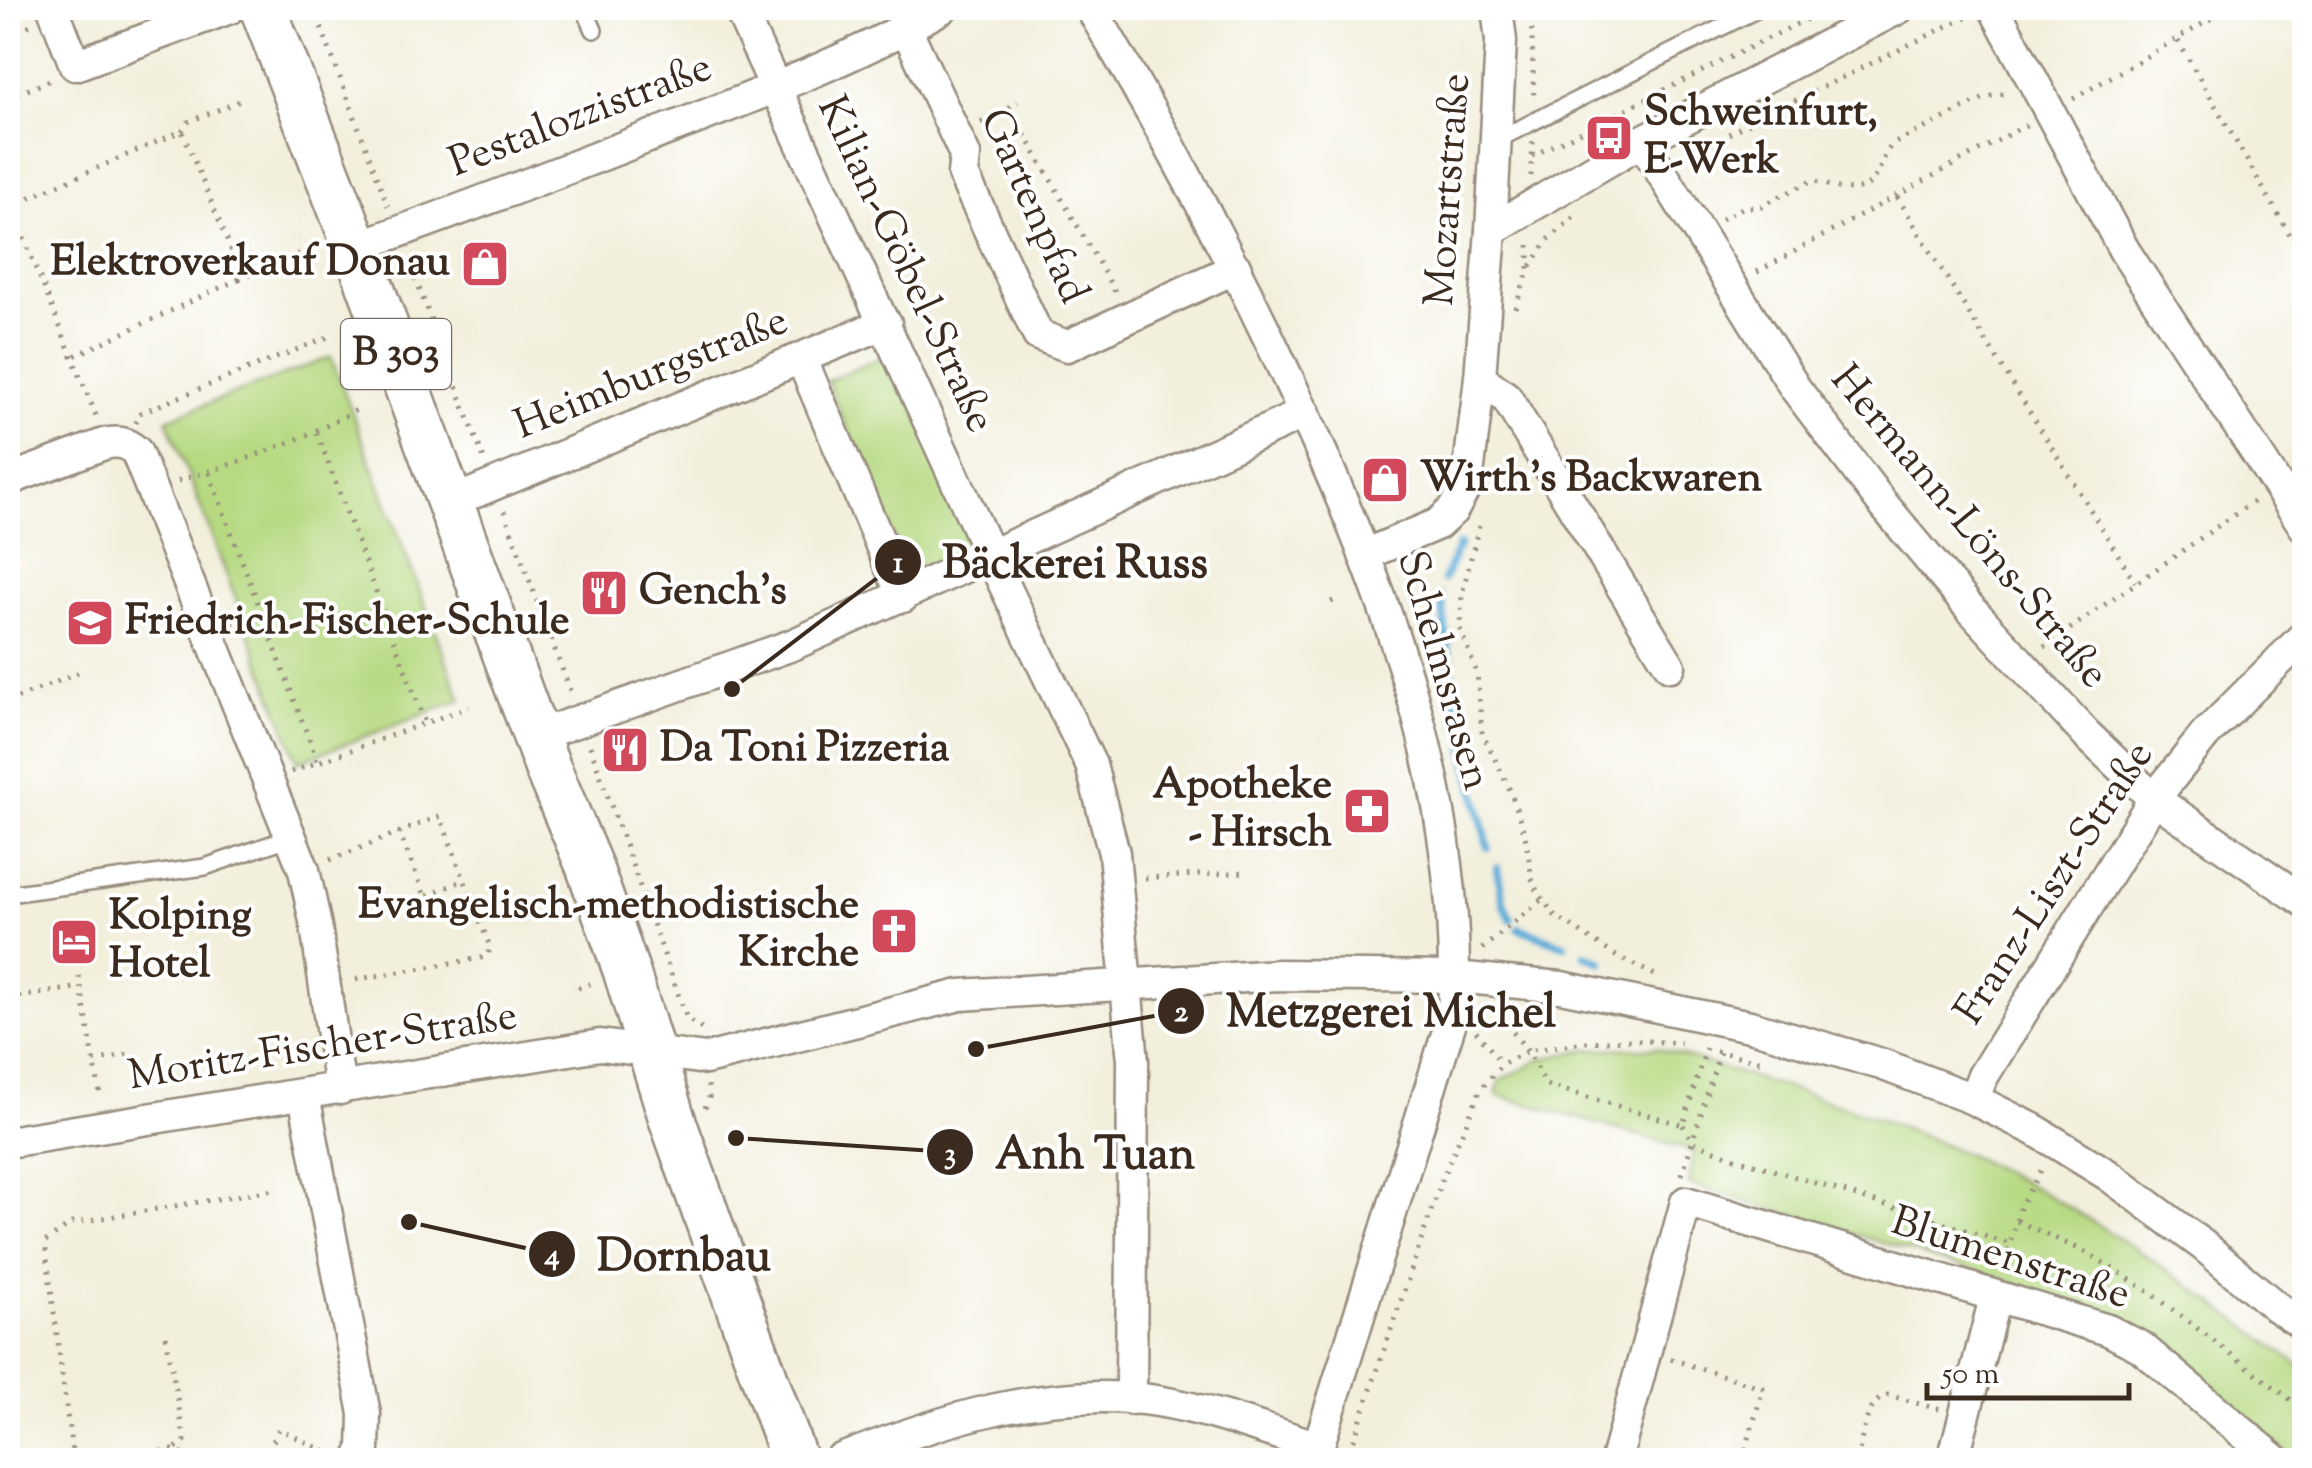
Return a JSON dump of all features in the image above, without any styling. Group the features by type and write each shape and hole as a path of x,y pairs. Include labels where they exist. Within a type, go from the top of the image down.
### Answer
{"main road":[{"name":"B 303","path":"264,8 377,240 449,503 588,866 672,1119 794,1460"}],"street":[{"path":"54,8 75,65 230,8"},
{"name":"Kilian-Göbel-Straße","path":"739,8 1091,765 1114,852 1133,1061 1132,1399"},
{"name":"Pestalozzistraße","path":"377,240 775,88 942,8"},
{"name":"Schelmsrasen","path":"1091,8 1236,268 1305,414 1364,556 1426,740 1447,861 1455,977 1453,1016 1316,1454"},
{"name":"Mozartstraße","path":"1364,556 1422,533 1453,510 1467,484 1491,230 1501,41 1497,8"},
{"path":"1491,230 1642,141 1899,8"},
{"path":"1994,8 2124,250 2304,526"},
{"name":"Gartenpfad","path":"906,28 964,155 963,174 1038,335 1068,346 1236,268"},
{"name":"Hermann-Löns-Straße","path":"1642,141 1795,388 1871,489 2019,664 2154,799 2304,901"},
{"name":"Heimburgstraße","path":"449,503 886,323"},
{"path":"802,360 903,597"},
{"path":"1480,378 1506,396 1670,666"},
{"path":"536,736 792,645 1305,414"},
{"path":"8,480 116,444 136,451 304,870 340,1089"},
{"name":"Franz-Liszt-Straße","path":"1973,1098 1982,1076 2154,799 2205,736 2304,636"},
{"path":"706,1059 960,996 1278,975 1455,977 1561,987 1824,1045 1973,1098 2108,1175 2304,1326"},
{"name":"Moritz-Fischer-Straße","path":"8,1142 600,1045 706,1059"},
{"path":"304,1096 364,1414 356,1457"},
{"path":"1616,1460 1683,1191"},
{"name":"Blumenstraße","path":"1683,1191 1995,1298 2085,1322 2140,1347 2275,1460"},
{"path":"1952,1460 1995,1298"},
{"path":"839,1460 944,1420 1010,1405 1132,1399 1192,1409 1316,1454"}],"lane":[{"path":"584,8 594,30"},
{"path":"1496,140 1760,8"},
{"path":"8,894 205,867 291,837"}],"path":[{"path":"314,8 377,240 494,485 688,1018 702,1028 706,1059"},
{"path":"1532,156 1828,8"},
{"path":"1659,170 1983,8"},
{"path":"1730,287 2178,41 2230,8"},
{"path":"2178,41 2304,259"},
{"path":"8,98 62,76 75,65"},
{"path":"1696,232 1742,208 1761,206 1813,180 1853,191 1865,186 1874,179 1893,144 1986,97 2001,96 2033,82"},
{"path":"245,100 188,122 182,131 9,202 94,409 116,444 140,413 334,335"},
{"path":"956,135 1018,102"},
{"path":"1009,107 1130,316"},
{"path":"182,131 236,262 239,280"},
{"path":"1897,196 2135,582"},
{"path":"1530,269 1548,240 1587,207"},
{"path":"72,357 303,252"},
{"path":"152,489 209,473 317,433 360,408"},
{"path":"317,433 424,723"},
{"path":"209,473 318,762"},
{"path":"2019,664 2277,486"},
{"path":"8,702 83,671"},
{"path":"270,780 469,706"},
{"path":"1482,733 1510,790 1525,835 1533,884"},
{"path":"304,870 440,816 490,947 488,955 324,984"},
{"path":"399,832 425,896"},
{"path":"1116,880 1247,872"},
{"path":"379,898 392,906 464,880"},
{"path":"1484,956 1482,948 1541,900"},
{"path":"80,976 106,1126"},
{"path":"19,997 81,986"},
{"path":"1487,999 1528,1051 1546,1085 1684,1125"},
{"path":"1470,1023 1502,1064"},
{"path":"1347,1460 1442,1176 1481,1089 1502,1064 1528,1051 1630,1040 1706,1048 1774,1065"},
{"path":"1706,1048 1684,1125 1692,1140 1735,1158 2010,1244"},
{"path":"1683,1191 1692,1140 1720,1052"},
{"path":"94,1060 129,1054"},
{"path":"2008,1254 2021,1204 2044,1168"},
{"path":"196,1460 174,1450 75,1460 44,1242 72,1223 278,1189"},
{"path":"2017,1221 2088,1253 2151,1293 2304,1410"},
{"path":"166,1336 185,1441 174,1450"},
{"path":"1644,1350 1763,1388 1743,1460"},
{"path":"1857,1460 1873,1403 1881,1397 1888,1395 1964,1416"},
{"path":"264,1460 279,1429 356,1457"}],"green space":[{"path":"891,353 974,546 909,573 827,381"},
{"path":"331,357 461,700 298,762 167,419"},
{"path":"1657,1048 1853,1110 1948,1146 2040,1191 2109,1232 2304,1369 2304,1460 2297,1460 2148,1341 2092,1312 1986,1274 1689,1184 1693,1151 1496,1095 1500,1081 1542,1059 1588,1049"}],"waterway":[{"path":"1444,579 1459,545"},
{"path":"1441,596 1459,726"},
{"path":"1465,748 1488,847"},
{"path":"1497,868 1504,905 1511,919"},
{"path":"1519,928 1564,945"},
{"path":"1585,955 1602,962"}],"place":[{"name":"Schweinfurt, E-Werk","path":"1609,138"},
{"name":"Elektroverkauf Donau","path":"485,264"},
{"name":"Wirth's Backwaren","path":"1385,480"},
{"name":"Gench's","path":"604,593"},
{"name":"Friedrich-Fischer-Schule","path":"90,623"},
{"name":"Bäckerei Russ","path":"732,689"},
{"name":"Da Toni Pizzeria","path":"625,750"},
{"name":"Apotheke - Hirsch","path":"1367,811"},
{"name":"Evangelisch-methodistische Kirche","path":"894,931"},
{"name":"Kolping Hotel","path":"74,942"},
{"name":"Metzgerei Michel","path":"976,1049"},
{"name":"Anh Tuan","path":"736,1138"},
{"name":"Dornbau","path":"409,1222"}]}
